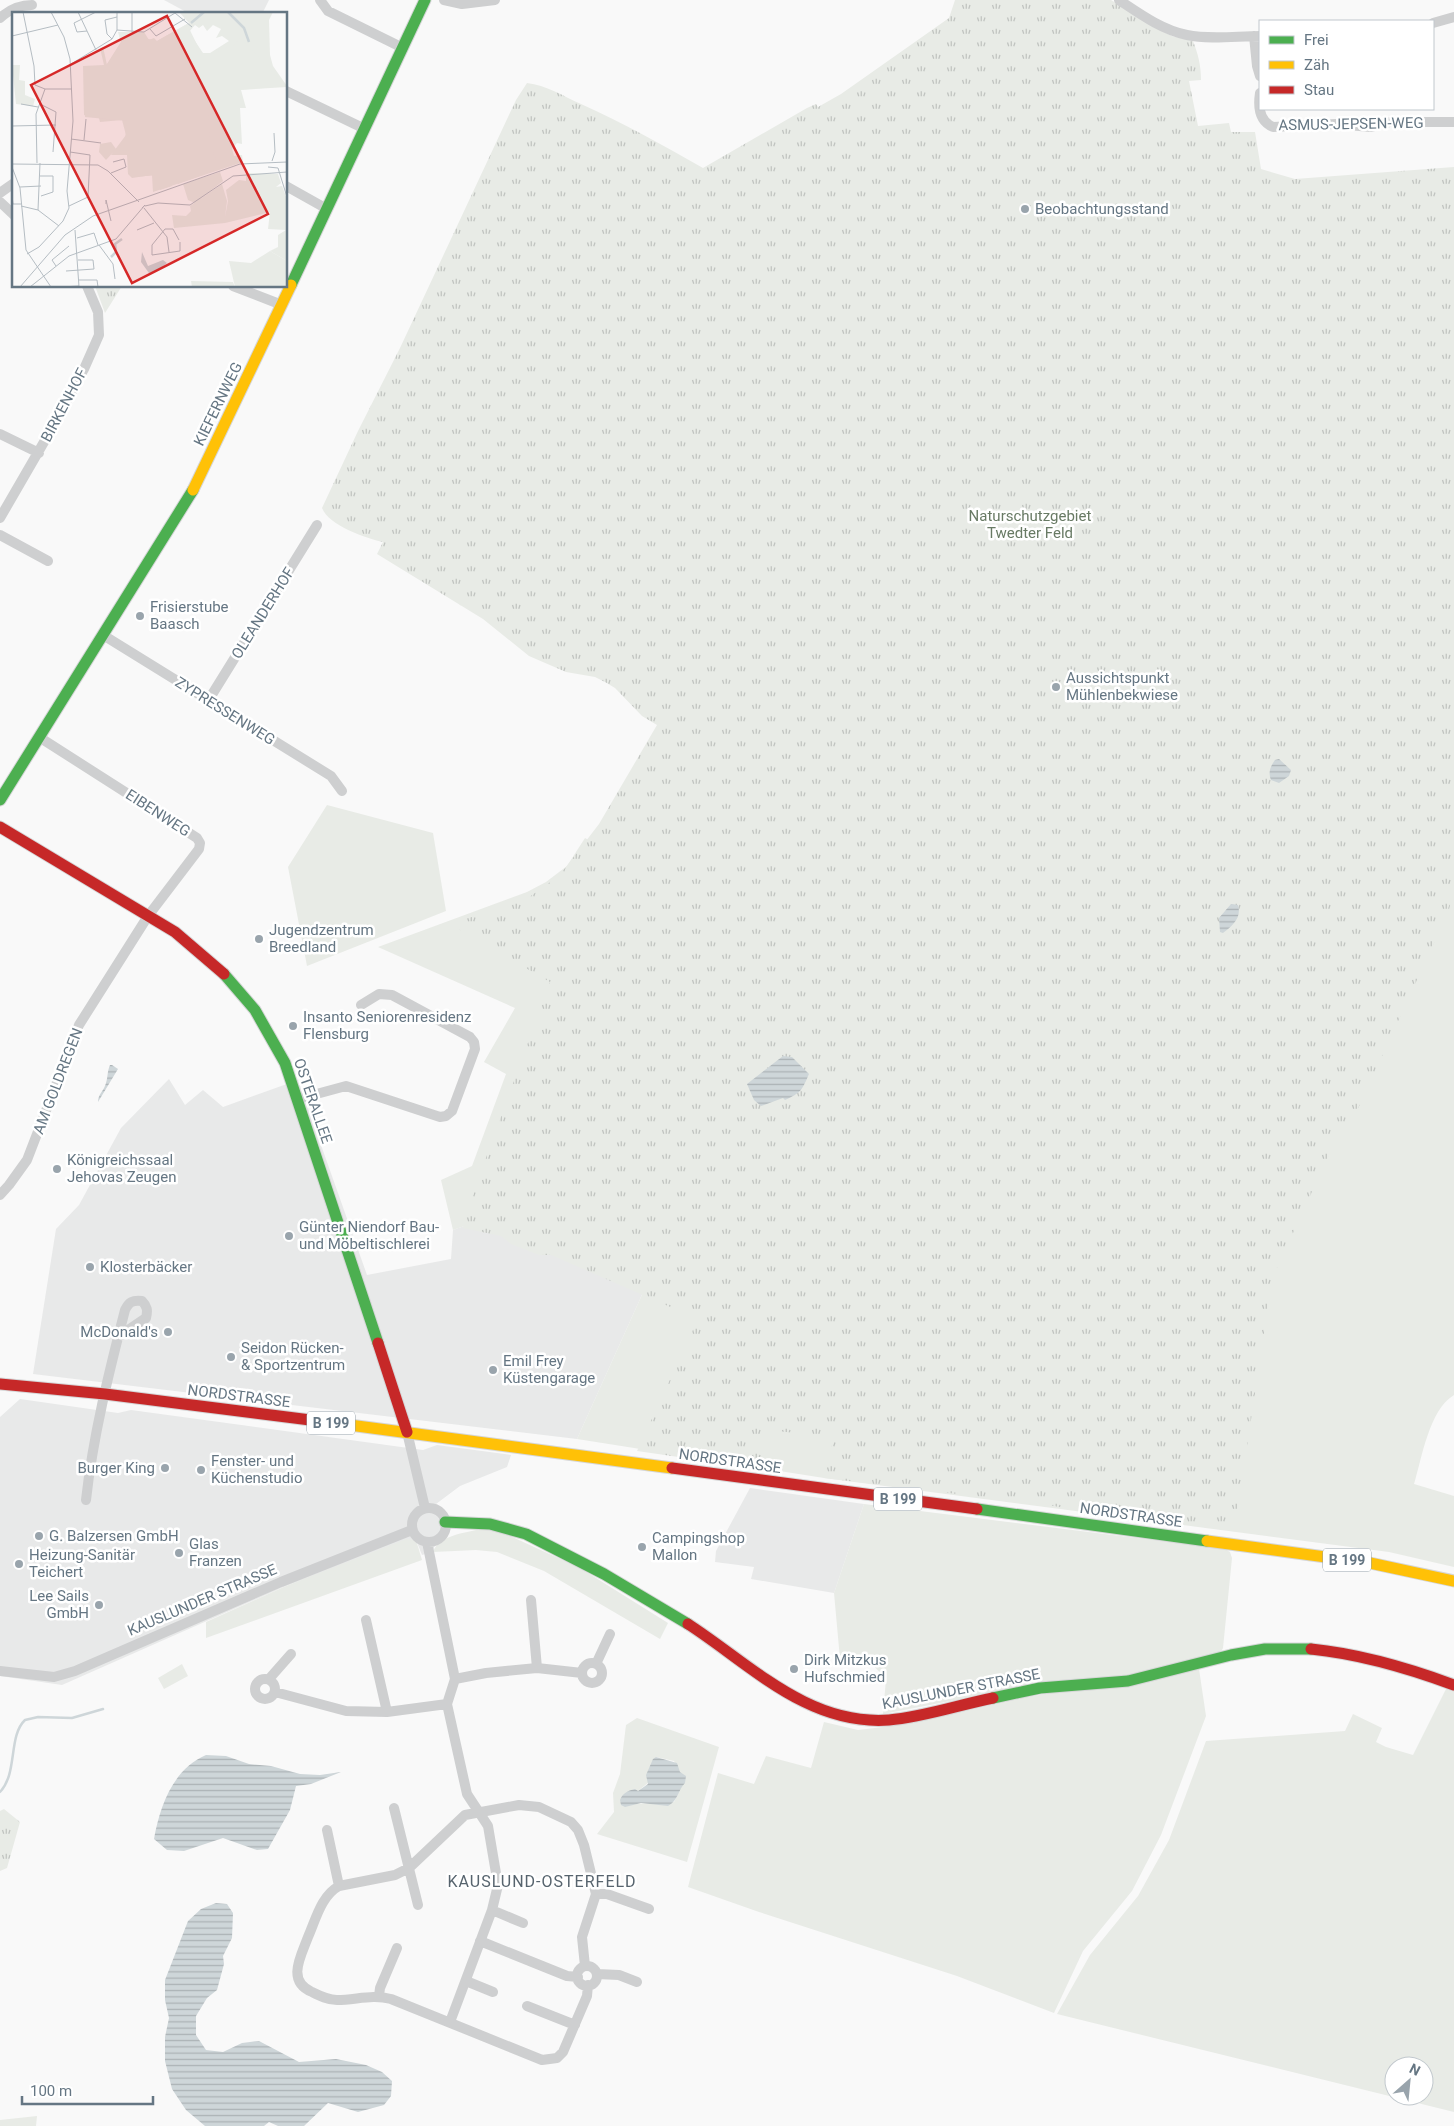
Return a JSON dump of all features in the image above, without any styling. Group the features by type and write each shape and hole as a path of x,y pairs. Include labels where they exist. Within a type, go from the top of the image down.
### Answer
{"street":[{"path":"320,0 328,12 403,48"},
{"name":"KIEFERNWEG","path":"0,800 196,485 425,0"},
{"path":"444,0 462,4 495,0"},
{"path":"1119,0 1155,22 1188,36 1257,36 1257,66 1259,73"},
{"path":"0,18 12,9 22,5 33,6"},
{"path":"1434,23 1454,16"},
{"path":"288,92 364,129"},
{"name":"ASMUS-JEPSEN-WEG","path":"1261,110 1265,124 1272,127 1336,124 1372,127 1390,122 1418,124 1454,122"},
{"path":"0,193 12,184"},
{"path":"288,187 327,209"},
{"path":"0,202 12,213"},
{"name":"BIRKENHOF","path":"0,518 39,453 84,369 99,335 98,312 88,288"},
{"path":"238,288 282,305"},
{"path":"0,434 39,453"},
{"name":"OLEANDERHOF","path":"208,701 317,524"},
{"path":"0,535 48,561"},
{"name":"ZYPRESSENWEG","path":"103,634 330,776 342,792"},
{"name":"EIBENWEG","path":"39,737 197,838 200,843 199,849 148,916"},
{"name":"OSTERALLEE","path":"0,828 148,916 198,950 238,989 255,1010 285,1063 298,1099 408,1432 425,1508"},
{"name":"AM GOLDREGEN","path":"0,1195 27,1160 79,1025 148,916"},
{"path":"298,1099 346,1086 440,1117 446,1116 452,1111 475,1049 470,1038 392,994 379,994 361,1005"},
{"path":"86,1500 105,1394 118,1338"},
{"name":"NORDSTRASSE","path":"0,1384 105,1394 408,1432 1370,1563 1454,1581"},
{"path":"425,1508 441,1513 445,1522 444,1532 433,1541 427,1542 418,1538 412,1530 413,1519 416,1514 425,1508"},
{"name":"KAUSLUNDER STRASSE","path":"445,1522 483,1523 502,1526 519,1531 569,1555 619,1582 701,1632 789,1693 811,1706 834,1715 871,1720 896,1718 1000,1696 1052,1687 1128,1680 1249,1652 1290,1648 1350,1655 1396,1665 1454,1685"},
{"name":"KAUSLUNDER STRASSE","path":"0,1671 54,1677 74,1671 281,1582 412,1530"},
{"path":"427,1542 455,1679 447,1704 467,1794 488,1826 498,1885 492,1910 450,2022"},
{"path":"531,1600 537,1668"},
{"path":"366,1620 387,1712"},
{"path":"596,1664 610,1634"},
{"path":"269,1679 275,1686 275,1692 268,1699 261,1699 254,1691 255,1685 258,1681 269,1679 291,1654"},
{"path":"582,1673 587,1665 596,1664"},
{"path":"582,1673 586,1682 597,1682 602,1674 602,1670 596,1664"},
{"path":"455,1679 486,1673 537,1668 582,1673"},
{"path":"275,1692 346,1711 387,1712 447,1704"},
{"path":"585,1966 582,1937 596,1894 584,1845 578,1830 571,1822 549,1811 529,1805 519,1805 465,1815 409,1868 395,1875 332,1889 323,1901 298,1962 297,1978 299,1984 306,1990 326,1998 337,2000 379,1996 450,2022 542,2060 557,2058 563,2052 587,1996 588,1985"},
{"path":"394,1808 418,1905"},
{"path":"326,1830 339,1886"},
{"path":"596,1894 607,1894 649,1910"},
{"path":"492,1910 523,1922"},
{"path":"480,1941 567,1976 578,1977"},
{"path":"379,1996 380,1988 397,1948"},
{"path":"585,1966 594,1969 597,1974"},
{"path":"585,1966 578,1972 578,1977 582,1984 594,1983 597,1974"},
{"path":"597,1974 620,1975 638,1982"},
{"path":"466,1981 493,1992"},
{"path":"528,2006 575,2025"}],"shaded area":[{"path":"164,0 269,0 263,12 186,12"},
{"path":"1279,759 1291,770 1289,776 1279,783 1271,780 1270,772 1275,760"},
{"path":"1231,904 1238,905 1239,914 1233,924 1223,933 1220,932 1219,918"},
{"path":"783,1056 792,1057 809,1074 807,1079 803,1087 795,1095 785,1100 783,1098 761,1106 754,1100 747,1084"},
{"path":"110,1065 118,1069 98,1102 106,1083"},
{"path":"169,1079 185,1105 203,1090 223,1107 298,1080 367,1275 451,1259 453,1230 472,1223 645,1288 577,1439 33,1374 56,1229 79,1205 121,1128"},
{"path":"20,1399 118,1413 131,1410 423,1450 437,1445 511,1455 507,1467 460,1486 436,1504 449,1516 447,1538 434,1547 433,1552 422,1555 416,1540 286,1586 62,1685 0,1676 0,1417"},
{"path":"750,1488 864,1504 834,1593 751,1579 754,1567 715,1562 716,1551"},
{"path":"206,1755 226,1756 249,1764 271,1766 300,1774 320,1775 341,1772 311,1784 296,1786 290,1810 268,1849 257,1850 223,1838 184,1851 167,1850 154,1839 164,1802 185,1769"},
{"path":"656,1757 677,1763 680,1772 686,1776 685,1783 674,1801 668,1806 641,1803 625,1807 621,1805 620,1800 622,1796 635,1789 638,1791 648,1784 646,1775 653,1759"},
{"path":"216,1903 227,1904 233,1913 232,1938 223,1956 224,1964 217,1990 207,1998 196,2016 196,2035 206,2050 223,2052 242,2043 259,2041 299,2062 336,2059 366,2065 382,2072 392,2081 391,2096 384,2105 358,2112 328,2103 304,2126 278,2126 269,2122 264,2126 205,2126 186,2110 172,2089 165,2061 165,2037 169,2018 165,2000 165,1980 188,1921 201,1909"}],"green space":[{"name":"Naturschutzgebiet Twedter Feld","path":"955,0 1111,0 1172,36 1193,41 1199,60 1201,80 1189,81 1198,126 1229,123 1231,132 1255,132 1261,169 1295,179 1454,167 1454,884 1449,910 1350,1126 1333,1146 1276,1270 1268,1306 1235,1527 1178,1522 1128,1513 1126,1516 1084,1512 1049,1505 824,1478 834,1437 767,1430 762,1469 637,1451 698,1319 551,1255 539,1255 511,1244 501,1236 463,1228 479,1177 550,982 450,924 525,900 559,876 599,824 657,725 642,716 615,688 605,682 595,677 566,672 529,656 483,619 377,554 383,542 367,538 340,526 322,508 400,348 516,100 527,83 548,88 597,111 643,134 703,168 807,108 816,104 818,107 841,94 949,18"},
{"path":"96,288 121,288 105,313"},
{"path":"327,805 433,833 446,911 307,966 288,867"},
{"path":"1454,833 1454,1395 1445,1402 1432,1423 1414,1484 1454,1496 1454,1567 1389,1552 824,1478 577,1439 645,1288 473,1223 453,1230 441,1180 472,1166 506,1074 484,1062 515,1008 378,947 527,892 546,882 567,866 585,838 875,993"},
{"path":"864,1504 1225,1549 1230,1552 1232,1558 1223,1648 1219,1655 1130,1675 997,1692 883,1714 886,1679 870,1662 840,1659 834,1593"},
{"path":"480,1529 499,1531 580,1568 668,1623 660,1639 544,1571 497,1552 476,1550 433,1552 436,1546 447,1538"},
{"path":"406,1539 416,1540 422,1560 206,1638 206,1622 286,1586"},
{"path":"182,1664 188,1676 164,1689 158,1678"},
{"path":"1199,1669 1206,1716 1161,1835 1132,1891 1083,1951 1054,2013 957,1976 688,1887 718,1773 754,1784 766,1756 811,1768 824,1722 858,1730 883,1727 1002,1701"},
{"path":"1447,1687 1454,1691 1454,2112 1430,2106 1434,2106 1434,2056 1384,2056 1384,2095 1057,2014 1090,1955 1138,1896 1169,1840 1206,1741 1345,1731 1353,1714 1382,1728 1376,1742 1413,1755"},
{"path":"637,1718 719,1747 687,1862 597,1834 614,1812 613,1793 620,1774 626,1725","holes":["656,1757 674,1761 681,1776 681,1786 674,1802 633,1804 638,1791 649,1782"]},
{"path":"4,1809 20,1822 7,1868 0,1871 0,1811"},
{"path":"37,2116 36,2126 0,2126 0,2120"}],"waterway":[{"path":"0,1792 6,1784 9,1775 16,1735 25,1720 38,1717 72,1718 103,1709"}],"traffic: fast":[{"path":"291,285 425,0"},
{"path":"0,800 193,490"},
{"path":"224,974 255,1010 285,1063 378,1343"},
{"path":"977,1509 1207,1541"},
{"path":"445,1522 490,1524 526,1534 604,1574 688,1624"},
{"path":"993,1698 1040,1688 1128,1681 1231,1655 1265,1649 1311,1649"}],"traffic: slow":[{"path":"193,490 291,285"},
{"path":"342,1424 672,1468"},
{"path":"1207,1541 1370,1563 1454,1581"}],"traffic: jam":[{"path":"0,827 175,932 224,974"},
{"path":"378,1343 407,1432"},
{"path":"0,1384 105,1394 342,1424"},
{"path":"672,1468 977,1509"},
{"path":"688,1624 781,1689 806,1703 832,1713 860,1719 889,1720 928,1714 993,1698"},
{"path":"1311,1649 1348,1654 1384,1662 1454,1685"}],"place":[{"name":"Beobachtungsstand","path":"1025,209"},
{"name":"Frisierstube Baasch","path":"140,616"},
{"name":"Aussichtspunkt Mühlenbekwiese","path":"1056,687"},
{"name":"Jugendzentrum Breedland","path":"259,939"},
{"name":"Insanto Seniorenresidenz Flensburg","path":"293,1026"},
{"name":"Königreichssaal Jehovas Zeugen","path":"57,1169"},
{"name":"Günter Niendorf Bau- und Möbeltischlerei","path":"289,1236"},
{"name":"Klosterbäcker","path":"90,1267"},
{"name":"McDonald's","path":"168,1332"},
{"name":"Seidon Rücken- & Sportzentrum","path":"231,1357"},
{"name":"Emil Frey Küstengarage","path":"493,1370"},
{"name":"Burger King","path":"165,1468"},
{"name":"Fenster- und Küchenstudio","path":"201,1470"},
{"name":"G. Balzersen GmbH","path":"39,1536"},
{"name":"Campingshop Mallon","path":"642,1547"},
{"name":"Glas Franzen","path":"179,1553"},
{"name":"Heizung-Sanitär Teichert","path":"19,1564"},
{"name":"Lee Sails GmbH","path":"99,1605"},
{"name":"Dirk Mitzkus Hufschmied","path":"794,1669"}],"district":[{"name":"KAUSLUND-OSTERFELD","path":"542,1881"}]}
